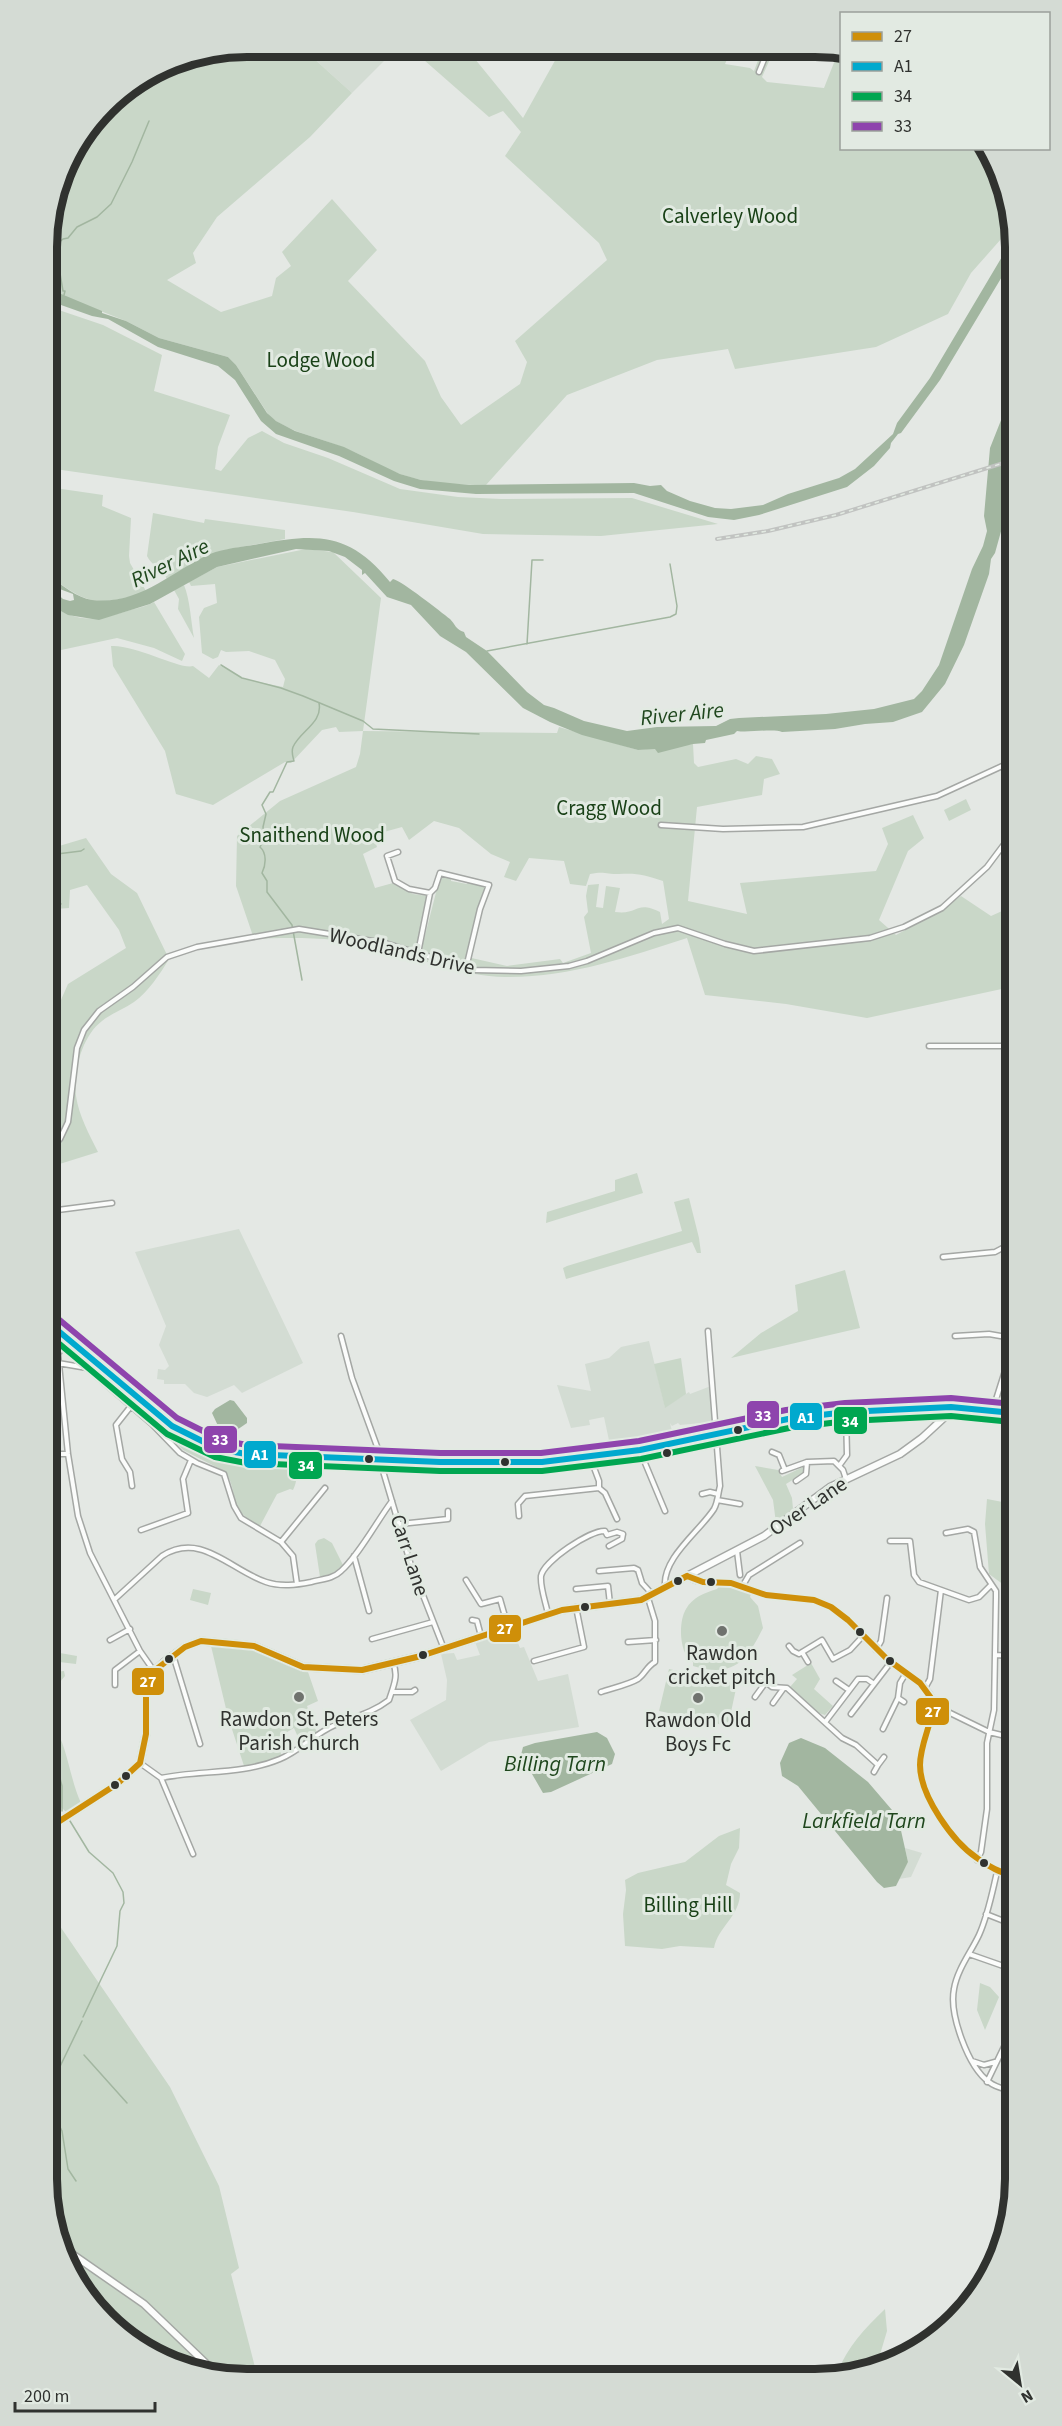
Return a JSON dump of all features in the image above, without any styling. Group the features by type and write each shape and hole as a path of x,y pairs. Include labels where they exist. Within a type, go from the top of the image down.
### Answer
{"main road":[{"path":"57,1330 172,1426 210,1446 246,1454 381,1461 502,1463 590,1457 640,1450 788,1419 846,1412 951,1407 1005,1411"}],"street":[{"path":"759,72 765,57"},
{"path":"661,825 723,829 803,827 937,796 1005,765"},
{"name":"Woodlands Drive","path":"57,1142 68,1122 77,1048 84,1030 99,1011 133,987 167,957 197,946 296,930 385,943 473,970 521,971 569,966 609,953 654,933 678,928 754,951 870,938 904,927 942,908 987,867 1005,844"},
{"path":"398,852 387,856 395,881 409,889 430,893"},
{"path":"418,953 430,893 435,888 437,875 443,872 489,885 480,909 466,968"},
{"path":"929,1046 1005,1045"},
{"path":"57,1210 112,1203"},
{"path":"943,1257 995,1252 1005,1247"},
{"path":"665,1588 665,1580 680,1547 715,1508 717,1500 719,1470 708,1331"},
{"path":"955,1336 989,1334 1005,1337"},
{"name":"Carr Lane","path":"341,1336 410,1562 444,1649"},
{"path":"67,1339 58,1354 58,1363 68,1454 78,1516 90,1553 140,1651 154,1671"},
{"path":"58,1363 87,1368 180,1453 224,1474 234,1506 241,1518 281,1542 293,1556 297,1584"},
{"path":"993,1409 1005,1372"},
{"path":"131,1406 116,1425 122,1459 130,1472 132,1486"},
{"name":"Over Lane","path":"650,1597 781,1525 813,1498 846,1479 900,1454 922,1438 948,1414 951,1407"},
{"path":"839,1466 847,1455 846,1412"},
{"path":"640,1450 665,1511"},
{"path":"772,1452 778,1455 784,1471 807,1462 834,1461 843,1470 846,1479"},
{"path":"57,1454 68,1454"},
{"path":"590,1457 599,1481 599,1488"},
{"path":"141,1530 188,1514 183,1479 191,1460"},
{"path":"796,1481 806,1474 807,1462"},
{"path":"281,1542 325,1488"},
{"path":"519,1516 518,1504 525,1496 599,1488 605,1493 617,1519"},
{"path":"702,1494 710,1492 718,1494"},
{"path":"717,1500 740,1504"},
{"path":"115,1599 162,1556 169,1551 187,1547 208,1550 265,1581 297,1584 335,1576 354,1556 392,1501"},
{"path":"400,1524 439,1522 448,1519 448,1511"},
{"path":"549,1614 542,1585 544,1568 551,1560 591,1533 607,1529 607,1535 620,1532 624,1536 609,1546"},
{"path":"946,1533 968,1529 974,1532 980,1567 996,1597 994,1710 987,1743 987,1809 981,1852 977,1860"},
{"path":"890,1541 910,1540 916,1579 941,1590 974,1599 991,1585"},
{"path":"742,1587 749,1575 800,1543"},
{"path":"737,1550 740,1575"},
{"path":"354,1556 369,1611"},
{"path":"599,1571 634,1568 638,1570 650,1597 656,1640 655,1662 649,1665 640,1677 601,1692"},
{"path":"687,1576 694,1581 730,1583 763,1594 819,1601 836,1611 876,1650 925,1689 933,1698 934,1708 921,1757 922,1780 938,1813 956,1842 977,1860 1005,1874"},
{"path":"466,1580 481,1604 500,1599 508,1628"},
{"path":"576,1588 608,1586 610,1604"},
{"path":"925,1689 930,1679 941,1590"},
{"path":"57,1823 117,1784 140,1762 146,1734 145,1689 154,1671 173,1654 201,1641 254,1646 313,1669 362,1670 393,1664 444,1649 576,1607 650,1597"},
{"path":"876,1650 881,1641 888,1598"},
{"path":"534,1661 584,1647 576,1607"},
{"path":"472,1620 477,1621 482,1636"},
{"path":"372,1639 433,1622"},
{"path":"110,1640 130,1629"},
{"path":"789,1646 799,1654 822,1640 833,1659 849,1650 862,1637"},
{"path":"628,1642 656,1640"},
{"path":"115,1685 115,1670 140,1651"},
{"path":"802,1652 808,1662"},
{"path":"173,1654 200,1744"},
{"path":"995,1655 1005,1656"},
{"path":"851,1714 891,1662"},
{"path":"161,1778 249,1768 278,1760 300,1749 320,1732 381,1706 389,1700 396,1678 393,1664"},
{"path":"883,1729 898,1698 900,1683 906,1673"},
{"path":"760,1677 772,1687 787,1688 842,1738 856,1745 878,1765"},
{"path":"825,1721 858,1679 863,1678 874,1684"},
{"path":"836,1681 849,1690"},
{"path":"755,1697 765,1682"},
{"path":"773,1702 784,1689"},
{"path":"392,1692 415,1690"},
{"path":"898,1698 904,1702"},
{"path":"934,1708 944,1710 989,1732 1005,1736"},
{"path":"874,1772 884,1757"},
{"path":"140,1762 161,1778 194,1854"},
{"path":"997,1872 986,1914 956,1978 953,2001 959,2031 971,2061 987,2082 1005,2089"},
{"path":"986,1914 1005,1921"},
{"path":"969,1954 1005,1967"},
{"path":"987,2082 1005,2043"},
{"path":"971,2061 984,2065 995,2062"},
{"path":"72,2254 144,2304 207,2364"}],"shaded area":[{"path":"312,57 388,57 352,93"},
{"path":"239,1229 303,1363 242,1393 234,1385 207,1397 194,1393 185,1384 164,1384 164,1380 157,1379 158,1369 165,1370 169,1366 159,1345 166,1326 135,1252"},
{"path":"649,1341 665,1407 689,1392 690,1394 711,1386 714,1410 712,1422 680,1425 678,1423 672,1426 670,1423 674,1439 608,1450 610,1445 604,1417 589,1420 590,1425 571,1428 557,1385 591,1391 585,1364 609,1358 621,1347"},
{"path":"507,1632 510,1640 518,1643 520,1648 524,1647 538,1681 568,1674 579,1727 489,1742 441,1771 410,1720 446,1700 447,1680 441,1654 454,1653 457,1660 480,1655 475,1642"},
{"path":"905,1848 922,1853 911,1877 899,1879 908,1862"}],"green space":[{"path":"312,57 352,93 310,137 217,217 193,253 196,263 167,280 221,312 272,296 276,278 291,266 282,252 332,199 377,250 348,281 425,361 441,397 461,425 520,384 527,362 515,341 607,260 599,243 505,156 521,132 503,111 489,117 424,60 428,57 473,57 523,118 557,57 728,57 725,64 750,68 754,71 759,57 771,57 762,77 767,82 824,88 836,58 840,59 840,150 978,150 995,186 1003,222 1004,236 971,273 948,314 876,347 735,369 728,349 657,360 567,395 486,485 421,480 393,471 349,450 296,431 270,417 236,365 228,357 159,338 126,321 57,294 57,234 63,198 71,174 96,131 131,96 174,71 198,63 222,59"},
{"path":"57,309 103,325 162,355 154,391 230,415 218,447 215,469 221,471 248,438 262,431 284,443 328,458 400,489 458,497 501,499 632,498 718,524 601,536 483,534 353,512 57,469"},
{"path":"57,488 103,495 102,506 131,518 130,563 146,591 116,600 99,601 75,593 57,582"},
{"path":"153,513 204,523 205,519 285,530 285,539 209,555 167,579 147,556"},
{"path":"306,549 333,552 381,598 363,731 339,732 336,727 322,730 291,763 285,762 213,805 176,794 165,751 113,666 111,646 121,646 178,664 193,666 209,678 219,665 244,679 283,687 285,679 275,660 249,651 226,652 221,650 218,657 213,659 202,653 199,617 204,608 217,603 215,584 191,586 189,582 217,567"},
{"path":"184,585 194,638 178,609 179,599 174,590"},
{"path":"154,602 185,654 182,661 154,648 117,638 57,651 57,609 68,615 96,618"},
{"path":"559,727 638,750 693,744 694,763 698,767 736,759 748,764 756,756 772,759 780,774 764,779 762,795 697,807 688,901 747,914 740,883 876,871 888,844 882,828 913,815 924,838 908,851 879,920 896,935 940,911 961,896 991,916 1005,910 1005,988 867,1018 786,1004 705,995 687,938 575,970 505,977 473,974 347,941 300,938 254,939 236,886 237,836 280,801 356,767 363,731 557,733","holes":["434,821 459,828 491,854 510,862 504,877 516,881 529,858 564,861 570,884 586,886 590,874 599,873 637,874 663,881 669,919 662,924 660,912 646,907 629,912 615,912 620,888 606,886 603,908 596,907 599,884 588,885 586,896 588,912 584,917 591,953 563,963 560,959 507,966 467,957 477,913 487,888 485,885 468,881 467,884 451,881 451,877 440,877 421,951 416,950 428,896 413,894 393,883 375,888 363,854 377,847 373,835 402,827 409,840"]},
{"path":"966,799 971,810 949,821 944,810"},
{"path":"86,838 111,874 137,893 169,959 144,993 106,1018 95,1028 84,1045 76,1076 76,1096 82,1118 98,1152 57,1165 57,1009 68,984 126,948 119,930 87,885 70,890 69,908 57,909 57,847"},
{"path":"637,1173 643,1193 546,1223 547,1212 615,1191 615,1180"},
{"path":"689,1198 701,1253 697,1253 692,1242 566,1279 563,1268 567,1266 682,1231 674,1202"},
{"path":"845,1270 860,1328 731,1358 761,1333 798,1311 795,1285"},
{"path":"681,1358 686,1394 665,1408 654,1364"},
{"path":"1005,1387 1005,1406 998,1405"},
{"path":"164,1424 196,1443 228,1454 298,1461 295,1487 293,1490 277,1494 260,1526 238,1508 226,1472 183,1450 160,1427"},
{"path":"755,1466 778,1470 782,1477 804,1468 804,1473 786,1484 792,1498 793,1509 776,1523 773,1500"},
{"path":"987,1499 1005,1502 1005,1586 989,1574 985,1524"},
{"path":"324,1538 332,1543 343,1565 332,1574 320,1577 315,1544"},
{"name":"Rawdon cricket pitch","path":"720,1585 732,1586 751,1594 750,1597 758,1606 763,1628 751,1650 737,1664 718,1670 693,1666 693,1662 685,1653 681,1638 683,1615 695,1598 717,1589"},
{"path":"193,1589 211,1593 208,1605 190,1600"},
{"path":"211,1646 250,1648 308,1672 318,1701 307,1706 317,1733 301,1744 294,1728 277,1738 282,1758 245,1769 228,1717"},
{"path":"57,1650 60,1653 77,1656 76,1664 57,1662"},
{"path":"811,1663 820,1679 814,1689 833,1706 825,1715 811,1707 790,1687 797,1679 792,1675"},
{"name":"Rawdon Old Boys Fc","path":"669,1669 737,1684 728,1726 659,1711"},
{"path":"64,1671 65,1676 57,1685 57,1672"},
{"path":"57,1731 81,1803 67,1813 57,1803"},
{"name":"Billing Hill","path":"740,1828 739,1848 731,1864 726,1885 740,1893 739,1901 714,1948 680,1946 662,1949 625,1946 623,1914 625,1880 638,1873 685,1862 719,1836"},
{"path":"57,1922 170,2087 219,2186 239,2268 231,2274 255,2369 234,2369 210,2365 186,2359 152,2344 131,2330 96,2295 71,2252 63,2228 57,2179"},
{"path":"980,1983 990,1987 999,1997 985,2030 977,2010"},
{"path":"885,2309 887,2331 879,2358 840,2367 857,2338"}],"water":[{"path":"1005,252 1005,272 940,380 874,466 847,487 759,515 734,520 708,517 634,493 476,494 420,489 394,481 339,456 276,434 261,421 235,380 218,366 158,347 108,319 57,304 57,292 102,311 102,313 126,321 159,338 228,357 236,365 267,413 276,421 295,431 344,447 400,474 421,480 469,485 634,483 650,486 661,485 667,491 690,501 715,508 731,509 763,505 788,494 839,478 855,469 893,434 897,423 930,378"},
{"name":"River Aire","path":"1005,410 1005,517 995,553 991,559 989,574 964,645 945,684 922,712 893,722 835,729 782,732 737,731 734,734 706,740 705,743 658,753 655,749 638,750 582,735 523,708 466,652 440,636 411,605 387,597 365,573 362,575 362,570 345,557 329,551 296,549 217,567 150,604 99,620 68,615 57,609 57,594 63,599 74,600 73,594 57,588 57,582 81,597 92,600 109,600 125,597 154,586 195,561 216,552 299,538 332,540 361,554 390,582 393,579 422,597 450,619 457,628 464,632 466,637 487,651 527,692 544,705 584,721 627,731 657,727 716,726 730,719 874,709 914,699 939,665 972,569 983,546 987,531 984,516 990,448"},
{"path":"230,1400 234,1401 247,1418 247,1423 231,1434 219,1428 212,1413"},
{"name":"Billing Tarn","path":"597,1732 607,1738 615,1754 612,1764 551,1792 543,1793 521,1755 523,1747"},
{"name":"Larkfield Tarn","path":"801,1738 825,1748 868,1782 898,1817 908,1862 896,1886 884,1888 877,1882 798,1786 782,1776 780,1763 789,1743"}],"waterway":[{"path":"57,244 68,238 77,227 97,217 111,204 149,121"},
{"path":"58,262 64,295"},
{"path":"527,644 532,560 543,560"},
{"path":"487,651 670,617 676,614 677,606 670,564"},
{"path":"221,665 242,678 303,696 363,721 373,729 479,734"},
{"path":"302,980 292,925 267,892 267,881 262,873 265,859 260,847 265,838 263,827 266,814 262,805 270,792 273,792 287,762 294,761 293,747 318,716 319,703"},
{"path":"57,854 84,849"},
{"path":"57,899 61,904"},
{"path":"57,1767 62,1786 62,1811"},
{"path":"70,1821 89,1852 113,1873 123,1892 124,1903 120,1911 117,1946 83,2017"},
{"path":"57,2073 82,2021"},
{"path":"84,2055 127,2103"},
{"path":"57,2121 62,2131 68,2169 76,2181"}],"railway":[{"path":"717,539 768,531 836,515 1005,463"}],"transit line":[{"name":"33","path":"57,1318 177,1418 221,1440 247,1445 440,1453 541,1453 639,1441 786,1410 845,1403 951,1398 1005,1403"},
{"name":"A1","path":"57,1330 172,1426 218,1449 246,1454 440,1462 542,1462 640,1450 788,1419 846,1412 951,1407 1005,1412"},
{"name":"34","path":"57,1342 167,1434 215,1457 246,1463 440,1471 542,1471 641,1459 789,1428 847,1421 951,1416 1005,1421"},
{"name":"27","path":"687,1576 703,1582 731,1583 766,1595 814,1600 831,1607 848,1620 887,1659 920,1683 934,1702 920,1765 921,1777 932,1804 948,1830 968,1851 990,1867 1005,1873"},
{"name":"27","path":"57,1823 117,1784 140,1763 146,1734 146,1684 154,1671 185,1647 201,1641 254,1646 303,1667 362,1670 421,1656 562,1610 641,1600 687,1576"}],"place":[{"name":"Rawdon cricket pitch","path":"722,1631"},
{"name":"Rawdon St. Peters Parish Church","path":"299,1697"},
{"name":"Rawdon Old Boys Fc","path":"698,1698"}],"park label":[{"name":"Calverley Wood","path":"730,216"},
{"name":"Lodge Wood","path":"321,360"},
{"name":"Cragg Wood","path":"609,808"},
{"name":"Snaithend Wood","path":"312,835"}]}
